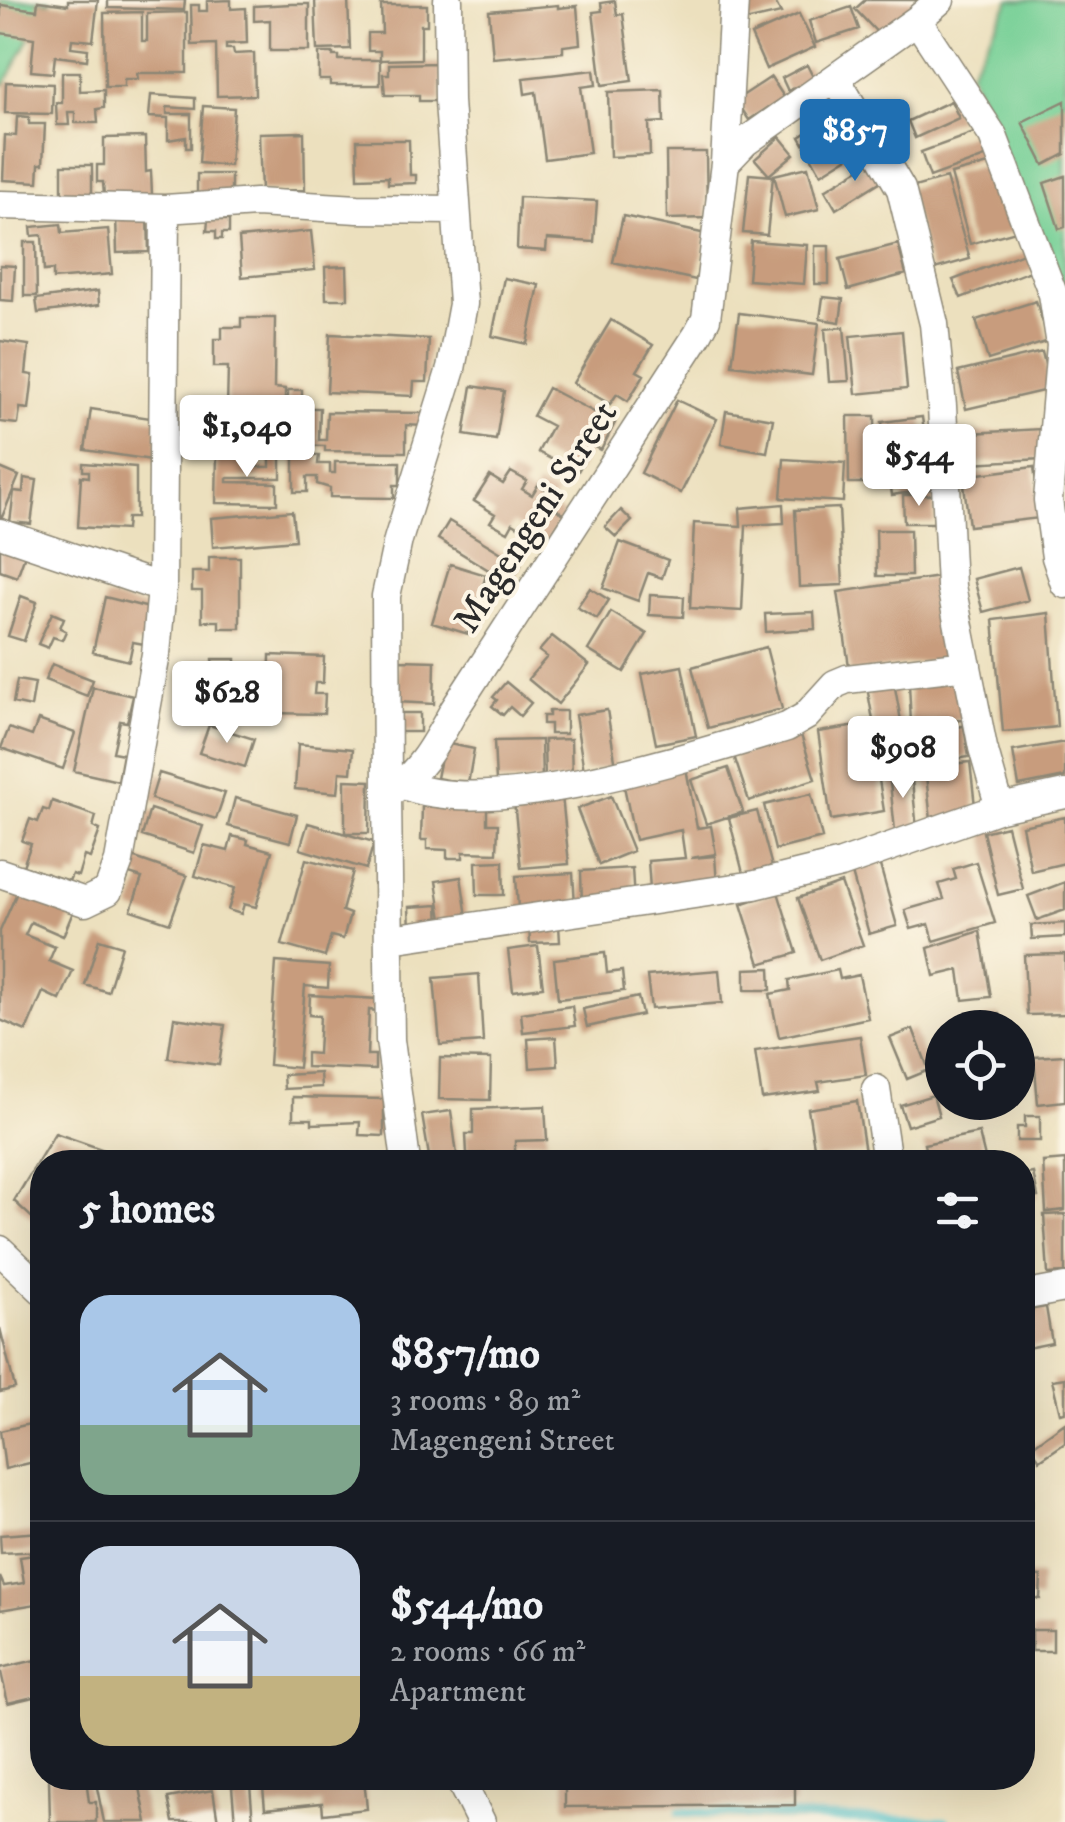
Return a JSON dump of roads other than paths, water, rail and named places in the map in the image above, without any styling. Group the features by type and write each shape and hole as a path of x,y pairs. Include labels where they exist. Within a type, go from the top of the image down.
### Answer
{"street":[{"path":"404,1150 390,1040 395,789 386,596 398,540 451,369 462,304 448,101 448,0"},
{"name":"Magengeni Street","path":"395,789 429,756 454,710 706,318 724,163 734,0"},
{"path":"724,163 746,142 940,0"},
{"path":"917,20 993,136 1053,294 1060,345 1048,500 1056,558 1065,584"},
{"path":"836,79 901,188 934,324 951,586 983,748 1000,808"},
{"path":"0,205 165,208 256,203 358,210 455,210"},
{"path":"0,873 85,902 108,891 119,861 153,673 162,588 165,208"},
{"path":"0,534 162,588"},
{"path":"395,789 465,794 542,790 588,781 787,727 806,716 835,684 847,679 967,665"},
{"path":"391,939 754,884 841,864 1000,808 1065,794"},
{"path":"876,1089 885,1150"},
{"path":"0,1250 30,1273"},
{"path":"1035,1294 1065,1288"},
{"path":"465,1790 481,1822"}],"waterway":[{"path":"680,1812 946,1822"}]}
